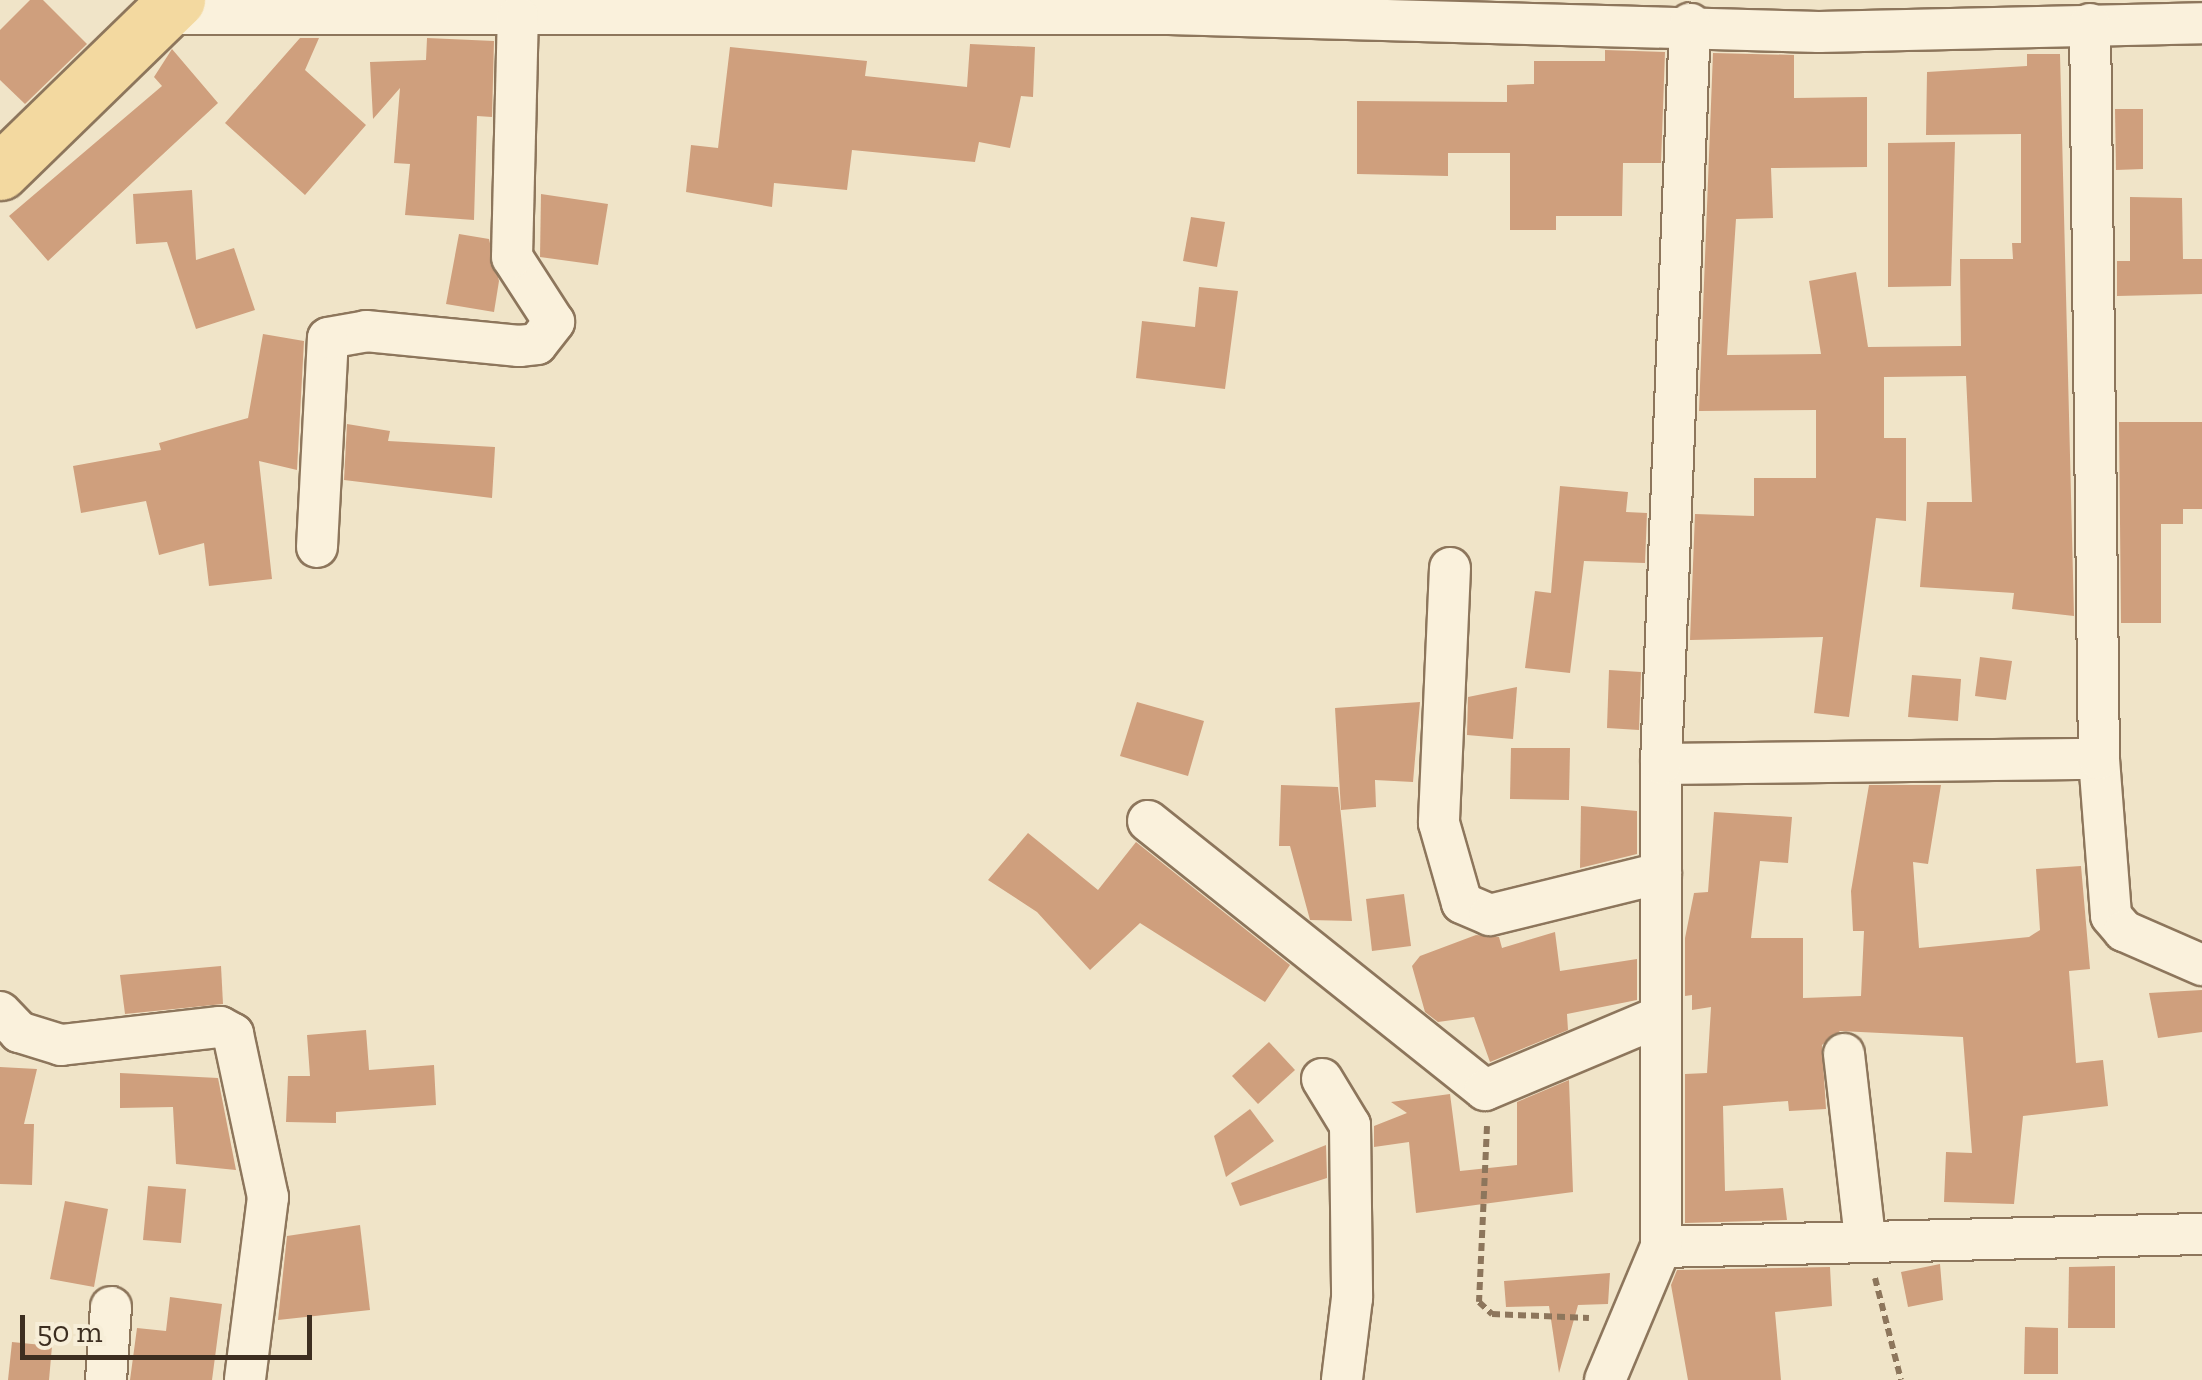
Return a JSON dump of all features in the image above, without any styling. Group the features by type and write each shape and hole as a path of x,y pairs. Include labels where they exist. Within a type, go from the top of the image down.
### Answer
{"main road":[{"path":"0,172 172,7"}],"street":[{"path":"172,7 518,17 640,7 1690,24 1818,16 2090,24 2202,23"},
{"path":"317,547 328,338 366,331 519,346 537,344 554,322 512,257 518,17"},
{"path":"1605,1380 1661,1247 1661,764 1690,24"},
{"path":"2090,24 2099,759 2111,916 2124,931 2202,965"},
{"path":"1450,568 1439,822 1462,903 1490,915 1662,873"},
{"path":"1661,764 2099,759"},
{"path":"1148,820 1485,1090 1659,1017"},
{"path":"0,1012 19,1032 61,1045 220,1028 234,1034 268,1197 246,1380"},
{"path":"1844,1054 1865,1238"},
{"path":"1322,1080 1350,1125 1352,1298 1342,1380"},
{"path":"1661,1247 1865,1238 2202,1234"},
{"path":"106,1380 110,1307"}],"path":[{"path":"1485,1090 1479,1302 1492,1314 1630,1320"},
{"path":"1865,1238 1900,1380"}],"building":[{"path":"30,0 43,0 87,44 25,104 0,80 0,30"},
{"path":"300,38 319,38 305,70 366,125 305,195 225,123"},
{"path":"427,38 494,41 492,117 477,116 474,220 405,215 410,164 394,163 400,88 373,119 370,62 426,60"},
{"path":"970,44 1035,47 1033,97 1021,96 1010,148 979,142 975,162 852,150 847,190 774,183 772,207 686,192 691,145 718,148 730,47 867,61 865,76 967,87"},
{"path":"172,49 218,103 48,261 9,216 162,86 154,77"},
{"path":"1605,50 1665,52 1661,163 1623,163 1622,216 1556,216 1556,230 1510,230 1510,153 1448,153 1448,176 1357,174 1357,101 1507,102 1507,85 1534,84 1534,61 1605,61"},
{"path":"1713,53 1794,55 1794,98 1867,97 1867,167 1771,168 1773,218 1736,219 1727,355 1821,354 1809,281 1856,272 1868,347 1961,346 1960,259 2013,259 2012,243 2021,243 2021,134 1926,135 1927,72 2027,66 2027,54 2060,54 2074,616 2012,609 2014,593 1920,587 1927,502 1972,502 1966,376 1884,377 1884,438 1906,438 1906,521 1876,518 1849,717 1814,713 1823,637 1690,640 1695,514 1754,516 1754,478 1816,478 1816,410 1699,411"},
{"path":"2115,109 2143,109 2143,169 2116,170"},
{"path":"1955,142 1951,286 1888,287 1888,143"},
{"path":"192,190 196,260 234,248 255,310 196,329 167,242 136,244 133,194"},
{"path":"541,194 608,204 598,265 540,257"},
{"path":"2130,197 2182,198 2183,259 2202,259 2202,294 2117,296 2117,261 2130,261"},
{"path":"1191,217 1225,222 1217,267 1183,261"},
{"path":"459,234 489,239 499,281 494,312 446,304"},
{"path":"1199,287 1238,291 1225,389 1136,378 1142,321 1195,327"},
{"path":"263,334 304,341 297,470 259,461 272,579 209,586 204,543 159,555 146,501 81,513 73,466 161,450 159,443 248,418"},
{"path":"2119,422 2202,422 2202,509 2183,509 2183,524 2161,524 2161,623 2121,623"},
{"path":"347,424 390,431 388,441 495,447 492,498 344,480"},
{"path":"1560,486 1628,492 1626,512 1647,513 1645,563 1584,561 1570,673 1525,668 1535,591 1551,593"},
{"path":"1980,657 2012,661 2006,700 1975,696"},
{"path":"1609,670 1641,672 1639,730 1607,728"},
{"path":"1912,675 1961,679 1958,721 1908,717"},
{"path":"1517,687 1513,739 1467,735 1468,697"},
{"path":"1137,702 1204,721 1188,776 1120,756"},
{"path":"1420,702 1413,782 1375,780 1376,807 1341,810 1335,708"},
{"path":"1511,748 1570,748 1569,800 1510,799"},
{"path":"1281,785 1338,787 1352,921 1310,920 1290,846 1279,846"},
{"path":"1869,785 1941,785 1928,864 1913,862 1919,948 2029,937 2040,930 2036,869 2081,866 2090,969 2069,971 2076,1063 2103,1060 2108,1106 2023,1116 2014,1204 1944,1202 1946,1152 1972,1153 1963,1037 1840,1031 1822,1045 1826,1109 1789,1111 1788,1101 1723,1106 1725,1191 1783,1188 1787,1220 1685,1223 1685,1074 1707,1073 1711,1007 1692,1010 1692,995 1685,996 1685,938 1694,893 1708,892 1714,812 1792,817 1788,863 1760,861 1751,938 1803,938 1803,998 1861,996 1864,931 1853,931 1851,891"},
{"path":"1581,806 1637,811 1637,854 1580,868"},
{"path":"1028,833 1098,890 1136,842 1290,965 1265,1002 1140,923 1090,970 1037,912 988,880"},
{"path":"1404,894 1411,946 1372,951 1366,899"},
{"path":"1555,932 1560,971 1637,959 1637,1000 1567,1014 1568,1030 1490,1062 1474,1017 1438,1022 1425,1012 1412,966 1420,956 1476,935 1499,937 1502,948"},
{"path":"221,966 223,1004 125,1014 120,975"},
{"path":"2202,990 2202,1032 2158,1038 2149,993"},
{"path":"366,1030 369,1070 434,1065 436,1105 336,1112 336,1123 286,1122 288,1076 310,1076 307,1035"},
{"path":"1269,1042 1295,1070 1258,1104 1232,1076"},
{"path":"0,1067 37,1069 24,1124 34,1124 32,1185 0,1184"},
{"path":"120,1073 218,1078 236,1170 176,1164 173,1107 120,1108"},
{"path":"1569,1080 1573,1192 1416,1213 1409,1142 1374,1147 1374,1126 1407,1113 1391,1102 1450,1094 1460,1171 1517,1165 1517,1102"},
{"path":"1250,1109 1274,1141 1226,1177 1214,1136"},
{"path":"1326,1145 1327,1178 1240,1206 1231,1183"},
{"path":"148,1186 186,1189 181,1243 143,1240"},
{"path":"65,1201 108,1209 94,1287 50,1279"},
{"path":"360,1225 370,1310 278,1320 287,1236"},
{"path":"1940,1264 1943,1300 1908,1307 1901,1272"},
{"path":"2115,1266 2115,1328 2068,1328 2069,1267"},
{"path":"1830,1267 1832,1306 1775,1312 1781,1380 1688,1380 1671,1285 1677,1270"},
{"path":"1610,1273 1608,1304 1578,1305 1559,1373 1549,1306 1506,1307 1504,1281"},
{"path":"170,1297 222,1304 212,1380 130,1380 137,1328 166,1331"},
{"path":"2025,1327 2058,1328 2058,1374 2024,1374"},
{"path":"12,1342 52,1346 49,1380 8,1380"}]}
